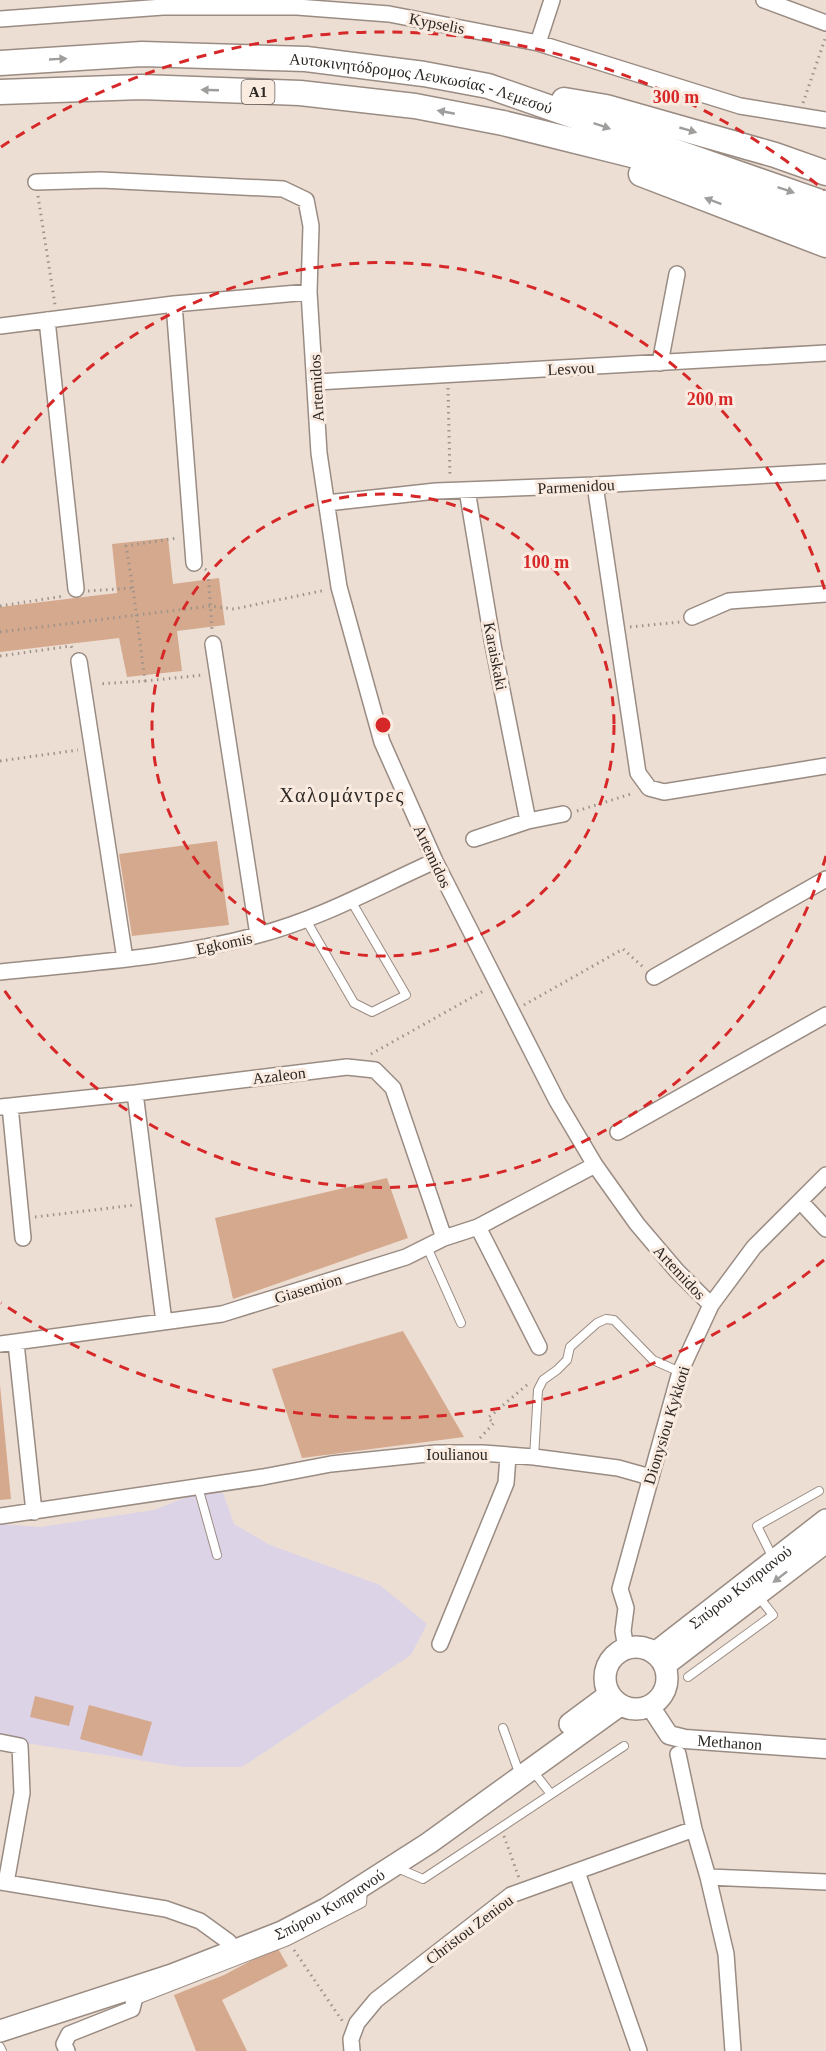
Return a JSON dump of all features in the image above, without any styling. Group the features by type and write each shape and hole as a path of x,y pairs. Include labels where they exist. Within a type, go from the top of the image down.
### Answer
{"highway":[{"name":"Αυτοκινητόδρομος Λευκωσίας - Λεμεσού","path":"0,63 142,54 306,59 424,74 488,86 826,204"},
{"path":"488,86 606,107 776,155 826,173"},
{"name":"Αυτοκινητόδρομος Λευκωσίας - Λεμεσού","path":"0,92 141,87 300,93 415,106 503,123 648,159 826,224"},
{"path":"503,123 826,245"}],"main road":[{"name":"Σπύρου Κυπριανού","path":"660,1659 774,1560 826,1520"},
{"name":"Σπύρου Κυπριανού","path":"660,1659 757,1595 826,1542"},
{"path":"626,1648 646,1648 660,1659 668,1681 659,1700 650,1706 630,1709 614,1700 605,1680 610,1660 626,1648"},
{"name":"Σπύρου Κυπριανού","path":"0,2031 130,1995 172,1975 282,1932 363,1885 483,1805 524,1768 614,1700"},
{"name":"Σπύρου Κυπριανού","path":"0,2020 167,1966 274,1924 321,1900 524,1768"}],"street":[{"path":"538,43 552,0"},
{"path":"764,0 826,23"},
{"name":"Kypselis","path":"0,19 163,4 297,7 389,14 538,43 740,106 826,120"},
{"name":"Artemidos","path":"36,182 101,180 283,189 306,200 311,226 309,291 319,453 339,587 382,742 435,861 557,1101 595,1165 637,1224 711,1305"},
{"path":"660,363 677,274"},
{"path":"0,326 174,304 309,291"},
{"path":"174,304 194,563"},
{"path":"52,319 76,589"},
{"name":"Lesvou","path":"316,382 826,353"},
{"name":"Parmenidou","path":"327,502 466,490 826,472"},
{"path":"595,485 639,773 650,788 664,792 826,766"},
{"name":"Karaiskaki","path":"466,490 493,645 528,821"},
{"path":"692,617 729,601 826,594"},
{"path":"213,644 258,935"},
{"path":"79,661 125,959"},
{"path":"474,839 528,821 565,814"},
{"name":"Egkomis","path":"0,972 191,950 258,935 306,920 435,861"},
{"path":"654,977 826,879"},
{"path":"618,1132 826,1016"},
{"name":"Azaleon","path":"5,1106 135,1093 347,1067 375,1070 393,1088 444,1238"},
{"path":"135,1093 164,1322"},
{"path":"5,1106 23,1239"},
{"name":"Giasemion","path":"0,1344 222,1314 406,1257 444,1238 478,1227 595,1165"},
{"name":"Dionysiou Kykkoti","path":"626,1648 623,1630 626,1608 620,1589 680,1372 711,1305 754,1247 826,1175"},
{"path":"800,1201 826,1229"},
{"path":"478,1227 538,1347"},
{"path":"16,1343 34,1512"},
{"name":"Ioulianou","path":"0,1516 263,1477 332,1464 436,1453 534,1457 618,1468 650,1477"},
{"path":"440,1644 506,1483 508,1456"},
{"name":"Methanon","path":"650,1706 669,1735 686,1739 826,1749"},
{"path":"0,1742 20,1746 22,1781 22,1793 3,1882 166,1909 200,1921 229,1942"},
{"path":"678,1754 694,1829 726,1954 733,2051"},
{"name":"Christou Zeniou","path":"352,2035 357,2023 376,2000 512,1895 694,1829"},
{"path":"577,1872 639,2051"},
{"path":"708,1877 826,1882"},
{"path":"67,2051 64,2044 69,2034 132,2008 130,1995"},
{"path":"352,2035 352,2051"}],"lane":[{"path":"306,920 354,1003 372,1012 406,995 351,900"},
{"path":"426,1247 461,1323"},
{"path":"534,1457 538,1390 543,1380 567,1359 570,1347 597,1323 606,1319 614,1320 653,1360 680,1372"},
{"path":"198,1487 217,1555"},
{"path":"774,1560 757,1526 819,1491"},
{"path":"688,1677 773,1615 757,1595"},
{"path":"503,1728 524,1768 551,1794"},
{"path":"392,1866 423,1879 624,1746"},
{"path":"130,1995 288,1941 362,1903 363,1885"}],"path":[{"path":"799,116 826,36"},
{"path":"36,182 52,319"},
{"path":"448,375 450,491"},
{"path":"145,681 126,546 192,535"},
{"path":"194,563 208,571 213,644"},
{"path":"0,632 210,606 234,609 339,587"},
{"path":"0,606 68,596 76,589 87,592 133,588"},
{"path":"617,629 680,622 692,617"},
{"path":"0,656 71,646 79,661"},
{"path":"83,685 217,673"},
{"path":"0,761 92,748"},
{"path":"565,814 650,788"},
{"path":"512,1012 623,949 654,977"},
{"path":"347,1067 497,983"},
{"path":"21,1219 149,1203"},
{"path":"466,1453 494,1423 488,1418 532,1380"},
{"path":"501,1827 524,1891"},
{"path":"288,1941 352,2035"}],"shaded area":[{"path":"168,538 173,584 219,578 225,625 177,631 182,671 127,677 119,638 0,652 0,607 117,593 112,544"},
{"path":"217,841 229,925 132,936 119,854"},
{"path":"387,1178 408,1238 233,1299 215,1218"},
{"path":"403,1331 464,1437 302,1458 272,1369"},
{"path":"0,1385 11,1499 0,1500"},
{"path":"223,1493 234,1524 270,1545 380,1585 427,1624 411,1655 242,1767 184,1767 25,1743 0,1737 0,1524 40,1527 154,1510 194,1494"},
{"path":"35,1696 74,1706 69,1726 30,1717"},
{"path":"89,1705 152,1722 142,1756 80,1739"},
{"path":"277,1947 288,1966 222,2000 247,2051 196,2051 174,1995 224,1975"}],"district":[{"name":"Χαλομάντρες","path":"342,795"}]}
